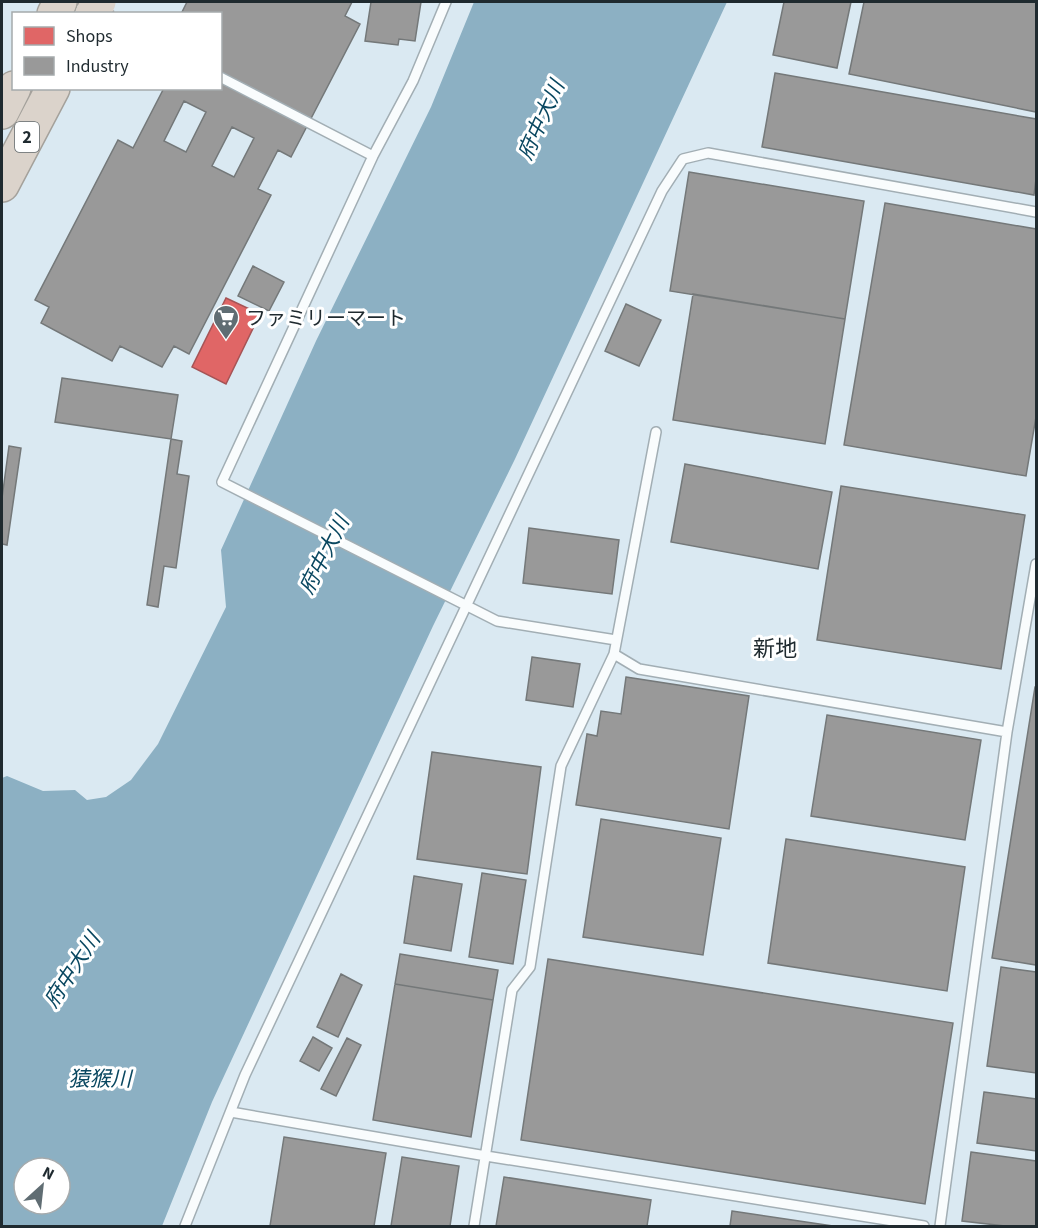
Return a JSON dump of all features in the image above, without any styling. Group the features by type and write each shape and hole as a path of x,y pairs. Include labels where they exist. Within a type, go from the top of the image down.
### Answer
{"highway":[{"name":"2","path":"2,112 13,90"},
{"name":"2","path":"7,177 52,90"}],"lane":[{"path":"446,2 413,81 373,156 222,482 497,621 616,640"},
{"path":"78,6 94,12"},
{"path":"222,78 373,156"},
{"path":"185,1227 245,1076 662,191 683,159 708,153 1036,212"},
{"path":"474,1227 512,990 530,967 561,766 614,654 656,432"},
{"path":"940,1227 1007,732 1036,564"},
{"path":"614,654 639,669 1007,732"},
{"path":"231,1112 924,1227"}],"water":[{"path":"474,2 727,2 212,1102 162,1226 2,1226 2,778 7,776 43,791 75,790 87,800 106,797 131,780 158,744 226,607 221,550 316,341 431,107"}],"building: Shops":[{"name":"ファミリーマート","path":"226,298 260,314 226,384 192,367"}],"building: Industry":[{"path":"187,2 352,2 345,16 360,24 291,157 278,150 258,189 271,195 189,354 174,346 162,367 120,346 112,361 41,323 49,307 35,300 118,140 133,148 163,90 222,90 222,12 182,12","holes":["184,101 206,112 186,152 164,141","232,127 254,138 234,177 212,166"]},
{"path":"371,2 421,2 415,41 399,39 398,45 365,41"},
{"path":"784,2 851,2 837,68 773,55"},
{"path":"864,2 1036,2 1036,112 849,74"},
{"path":"775,73 1036,119 1034,195 762,147"},
{"path":"689,172 864,201 845,319 670,291"},
{"path":"885,203 1036,229 1036,417 1026,476 844,445"},
{"path":"253,266 284,282 269,311 238,296"},
{"path":"693,294 845,319 825,444 673,420"},
{"path":"626,304 661,320 639,366 605,351"},
{"path":"62,378 178,395 171,439 55,422"},
{"path":"171,439 182,441 177,474 189,476 176,568 164,566 158,607 147,605"},
{"path":"9,446 21,448 7,545 2,544 2,498"},
{"path":"685,464 832,492 818,569 671,542"},
{"path":"841,486 1025,515 1001,669 817,640"},
{"path":"529,528 619,540 612,594 523,583"},
{"path":"532,657 580,664 573,707 526,700"},
{"path":"626,677 749,696 729,829 576,805 587,734 597,736 601,711 621,714"},
{"path":"1036,687 1036,965 992,958"},
{"path":"827,715 981,740 965,840 811,816"},
{"path":"432,752 541,767 527,874 417,859"},
{"path":"601,819 721,838 703,955 583,937"},
{"path":"786,839 965,867 947,991 768,963"},
{"path":"482,873 526,880 513,964 469,957"},
{"path":"414,876 462,884 451,951 404,943"},
{"path":"400,954 498,970 493,1000 395,984"},
{"path":"548,959 953,1023 925,1204 521,1140"},
{"path":"1001,967 1036,972 1036,1073 987,1066"},
{"path":"341,974 362,985 338,1037 317,1027"},
{"path":"395,984 493,1000 471,1137 373,1120"},
{"path":"313,1037 332,1048 319,1071 300,1061"},
{"path":"347,1038 361,1045 336,1096 321,1089"},
{"path":"984,1092 1036,1099 1036,1151 977,1143"},
{"path":"284,1137 386,1153 374,1226 270,1226"},
{"path":"971,1152 1036,1161 1036,1226 1005,1226 962,1221"},
{"path":"402,1157 459,1166 450,1226 391,1226"},
{"path":"504,1177 651,1200 647,1226 496,1226"},
{"path":"732,1211 833,1226 730,1226"}],"place":[{"name":"ファミリーマート","path":"226,341"}],"district":[{"name":"新地","path":"775,648"}],"water label":[{"name":"府中大川","path":"541,120"},
{"name":"府中大川","path":"324,555"},
{"name":"府中大川","path":"72,970"},
{"name":"猿猴川","path":"100,1079"}]}
